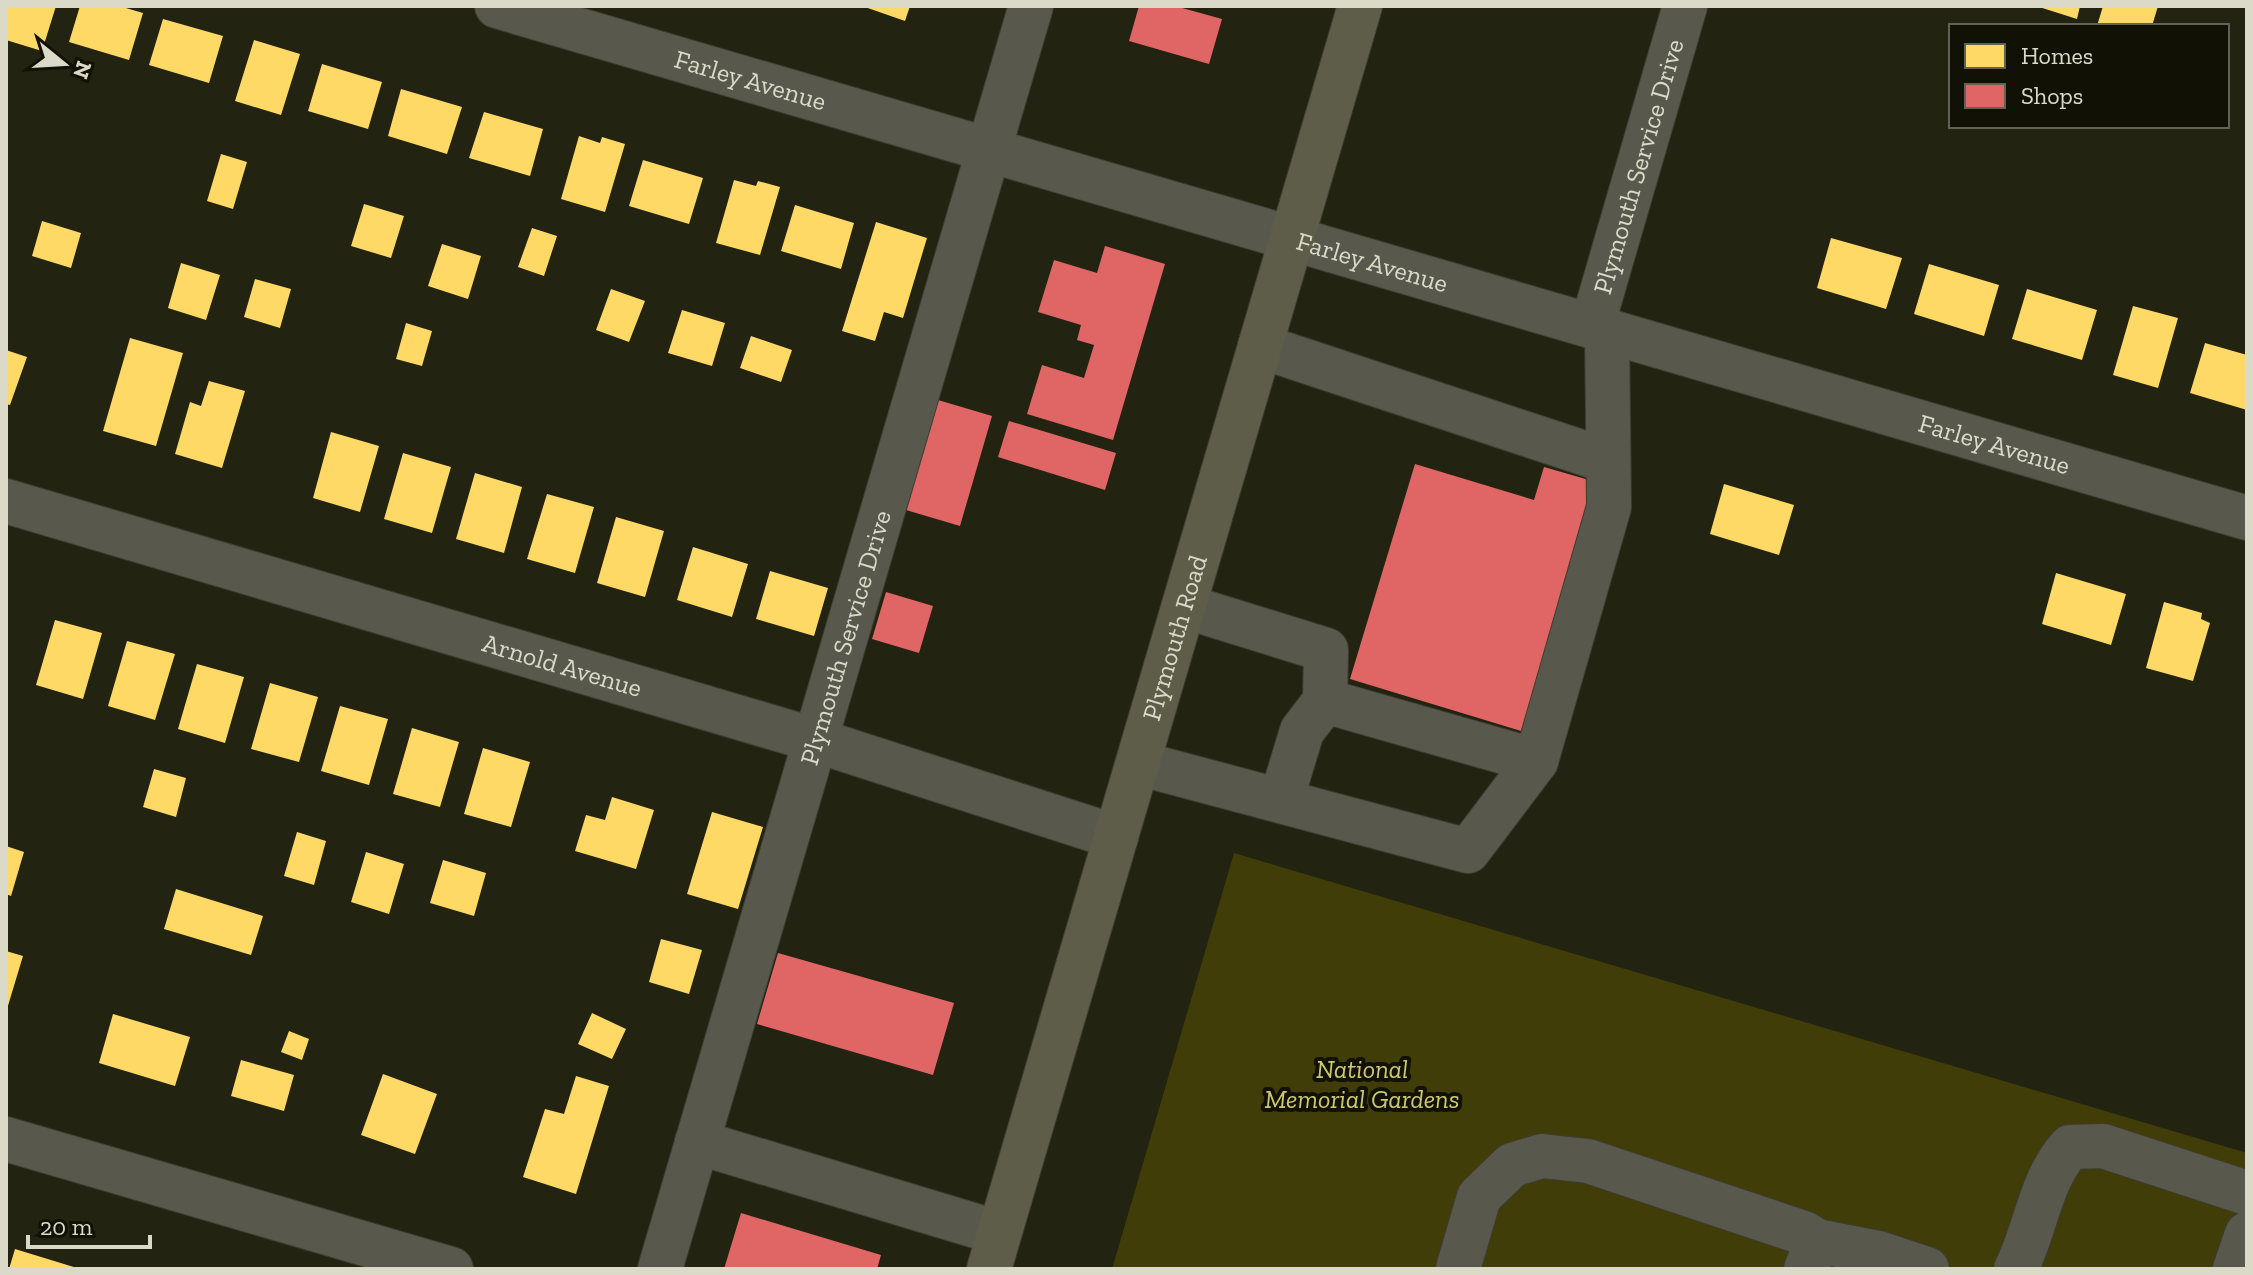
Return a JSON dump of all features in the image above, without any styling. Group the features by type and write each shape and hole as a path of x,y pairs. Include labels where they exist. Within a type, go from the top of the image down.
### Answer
{"main road":[{"name":"Plymouth Road","path":"994,1251 1360,6"}],"street":[{"name":"Farley Avenue","path":"497,6 2247,518"},
{"name":"Plymouth Service Drive","path":"660,1269 1031,6"},
{"name":"Plymouth Service Drive","path":"1536,761 1609,507 1599,328 1685,6"},
{"path":"1260,346 1608,461"},
{"name":"Arnold Avenue","path":"6,501 815,740 1116,837"},
{"path":"1184,606 1326,650 1325,701 1302,731 1281,800"},
{"path":"1138,763 1468,851 1536,761 1325,701"},
{"path":"6,1139 451,1269"},
{"path":"697,1142 994,1251"},
{"path":"2016,1269 2028,1246 2051,1168 2070,1147 2103,1146 2247,1193"},
{"path":"1458,1269 1479,1197 1512,1165 1542,1156 1588,1161 1804,1233 1812,1255 1879,1253 1927,1269"},
{"path":"2235,1269 2247,1234"}],"green space":[{"name":"National Memorial Gardens","path":"1234,853 2247,1153 2247,1269 1112,1269"}],"building: Homes":[{"path":"6,6 56,6 42,51 6,40"},
{"path":"80,6 119,6 143,13 129,60 69,42"},
{"path":"862,6 910,6 905,21"},
{"path":"2036,6 2080,6 2077,19"},
{"path":"2103,6 2158,6 2153,24 2098,24"},
{"path":"163,19 223,36 209,83 149,65"},
{"path":"254,40 300,54 281,115 235,101"},
{"path":"322,64 382,82 368,129 308,111"},
{"path":"401,89 462,107 447,154 388,136"},
{"path":"484,112 543,129 530,176 469,158"},
{"path":"579,136 600,143 602,137 625,144 605,212 561,199"},
{"path":"221,154 247,162 233,209 207,201"},
{"path":"643,160 703,178 689,224 629,206"},
{"path":"734,180 756,186 758,181 780,187 760,255 716,243"},
{"path":"364,204 404,216 391,258 351,246"},
{"path":"795,205 854,223 841,269 781,251"},
{"path":"42,221 81,233 71,268 32,256"},
{"path":"876,222 927,238 903,318 884,312 875,341 842,331"},
{"path":"532,228 557,236 544,276 518,267"},
{"path":"1831,238 1902,258 1886,309 1817,288"},
{"path":"442,244 481,256 468,299 428,286"},
{"path":"181,263 220,275 206,320 168,308"},
{"path":"1929,264 1999,285 1984,336 1914,314"},
{"path":"255,279 291,289 280,328 244,317"},
{"path":"611,289 645,301 629,342 596,330"},
{"path":"2027,289 2097,310 2082,360 2012,339"},
{"path":"2133,306 2178,318 2158,388 2113,375"},
{"path":"682,310 725,323 712,366 668,353"},
{"path":"406,323 432,331 422,366 396,359"},
{"path":"751,336 792,350 781,382 740,368"},
{"path":"130,338 183,353 156,446 103,431"},
{"path":"2205,343 2247,355 2247,410 2190,393"},
{"path":"6,350 27,357 10,405 6,404"},
{"path":"209,381 245,391 222,468 175,454 190,402 201,406"},
{"path":"331,432 379,446 360,512 313,498"},
{"path":"403,453 451,467 432,533 384,519"},
{"path":"475,473 522,487 504,553 456,539"},
{"path":"1724,484 1794,505 1779,555 1710,534"},
{"path":"547,494 594,507 575,573 527,559"},
{"path":"616,517 664,531 645,597 597,583"},
{"path":"693,547 748,564 732,617 677,600"},
{"path":"770,571 828,588 814,636 756,619"},
{"path":"2056,573 2126,594 2111,645 2042,624"},
{"path":"2164,602 2202,613 2201,619 2210,623 2193,681 2146,668"},
{"path":"55,620 102,633 83,699 36,685"},
{"path":"127,641 175,654 155,720 108,706"},
{"path":"197,664 244,677 225,743 178,729"},
{"path":"270,683 318,697 299,762 251,749"},
{"path":"340,706 388,719 369,785 321,771"},
{"path":"412,728 459,742 440,807 393,794"},
{"path":"483,748 530,762 511,827 464,814"},
{"path":"154,769 186,778 176,817 143,807"},
{"path":"612,797 654,810 636,869 575,851 586,815 605,820"},
{"path":"712,812 763,827 738,909 687,894"},
{"path":"297,832 326,841 314,885 284,876"},
{"path":"6,846 24,852 11,896 6,894"},
{"path":"366,852 404,864 389,914 351,902"},
{"path":"443,860 486,873 474,916 430,903"},
{"path":"176,889 263,916 251,955 164,929"},
{"path":"661,939 702,950 689,994 649,982"},
{"path":"6,951 23,956 7,1009 6,1009"},
{"path":"592,1013 626,1029 612,1059 578,1044"},
{"path":"113,1014 190,1037 175,1086 99,1063"},
{"path":"289,1031 309,1039 302,1060 281,1052"},
{"path":"241,1060 294,1075 284,1111 231,1096"},
{"path":"383,1074 437,1094 415,1154 361,1135"},
{"path":"576,1076 609,1086 576,1194 523,1177 545,1109 564,1114"},
{"path":"15,1249 77,1268 77,1269 9,1269"}],"building: Shops":[{"path":"1139,6 1175,6 1222,19 1209,64 1129,41"},
{"path":"1105,246 1165,264 1113,440 1027,414 1042,365 1084,378 1094,345 1077,340 1081,325 1038,312 1054,260 1097,273"},
{"path":"938,400 992,416 960,526 906,510"},
{"path":"1009,421 1116,453 1105,490 998,457"},
{"path":"1415,464 1534,500 1544,467 1603,484 1528,733 1350,679"},
{"path":"886,592 933,606 919,653 872,639"},
{"path":"778,953 954,1003 933,1075 757,1024"},
{"path":"741,1213 881,1255 877,1269 724,1269"}]}
